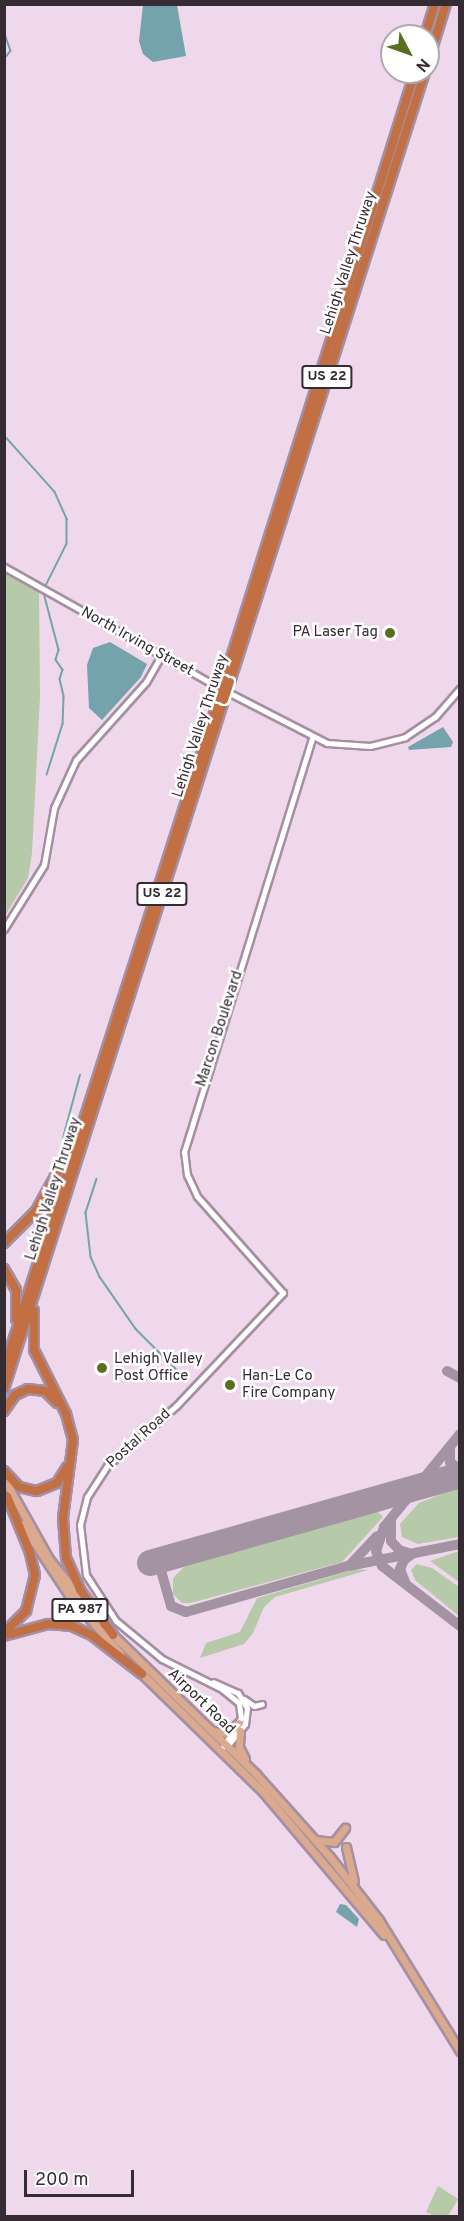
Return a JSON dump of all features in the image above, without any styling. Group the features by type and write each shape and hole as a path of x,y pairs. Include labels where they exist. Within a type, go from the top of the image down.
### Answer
{"highway":[{"path":"429,24 435,4"},
{"path":"440,25 447,4"},
{"name":"Lehigh Valley Thruway","path":"227,681 411,84"},
{"name":"Lehigh Valley Thruway","path":"4,1369 421,84"},
{"name":"Lehigh Valley Thruway","path":"4,1389 221,699"},
{"path":"4,1243 24,1226 44,1199 86,1113"},
{"path":"57,1224 33,1313 32,1341 72,1434 72,1461 63,1518 66,1558 80,1590 113,1635"},
{"path":"4,1269 15,1287 17,1302 4,1369"},
{"path":"4,1412 22,1391 37,1388 47,1392 65,1420 70,1450 64,1475 46,1490 22,1489 4,1471"},
{"path":"4,1634 26,1611 35,1575 30,1550 6,1493"},
{"path":"4,1634 48,1624 72,1626 93,1636 142,1674"}],"main road":[{"name":"Airport Road","path":"4,1479 61,1575 113,1635 211,1730 389,1939"},
{"name":"Airport Road","path":"6,1493 36,1549 71,1599 142,1674 249,1767 315,1839 362,1897 459,2051"},
{"path":"211,1730 226,1733 239,1727 239,1748 249,1767"},
{"path":"315,1839 334,1842 345,1828"},
{"path":"346,1847 348,1868 362,1897"}],"street":[{"name":"North Irving Street","path":"4,567 312,738 350,746 393,741 429,722 459,688"},
{"path":"4,929 44,865 54,808 76,760 146,682 161,656"},
{"name":"Marcon Boulevard","path":"283,1293 197,1196 187,1175 184,1152 312,738"},
{"name":"Postal Road","path":"239,1727 242,1711 238,1701 143,1646 100,1601 83,1564 81,1516 90,1492 107,1466 176,1406 283,1293"},
{"name":"Postal Road","path":"197,1678 224,1685 252,1706 262,1704"},
{"path":"224,1747 248,1716 243,1698"}],"green space":[{"path":"5,569 39,590 40,697 32,853 28,878 5,916"},
{"path":"459,1487 459,1537 418,1544 402,1537 400,1524 419,1503"},
{"path":"377,1511 383,1517 342,1562 191,1603 182,1603 173,1594 173,1578 184,1567"},
{"path":"460,1551 459,1582 430,1561"},
{"path":"417,1564 432,1568 459,1587 459,1616 415,1580 411,1570"},
{"path":"356,1569 368,1570 275,1597 264,1607 253,1633 244,1644 200,1658 206,1643 240,1632 257,1598"},
{"path":"438,2186 458,2199 448,2216 434,2216 426,2212"}],"water":[{"path":"143,5 177,5 186,56 153,62 143,54 139,41"},
{"path":"110,642 147,664 141,677 102,720 89,708 87,665 93,648"},
{"path":"443,727 453,742 451,747 409,750 408,747"},
{"path":"340,1904 346,1905 359,1919 357,1927 336,1912"}],"waterway":[{"path":"4,31 11,51 4,60"},
{"path":"4,435 55,492 67,519 67,544 45,588"},
{"path":"44,593 59,650 56,660 63,670 60,679 64,697 63,724 47,775"},
{"path":"63,1138 80,1075"},
{"path":"97,1179 86,1213 91,1257 100,1277 136,1329 187,1380"}],"taxiway":[{"path":"447,1371 460,1378"},
{"path":"460,1434 384,1527 376,1551 382,1566 460,1626"},
{"path":"450,1447 450,1462 460,1470"},
{"path":"391,1521 391,1541 399,1550 409,1553"},
{"path":"351,1564 377,1536"},
{"path":"158,1560 171,1606 186,1612 348,1566 460,1544"},
{"path":"405,1582 400,1569 404,1560 412,1554"}],"runway":[{"path":"150,1563 460,1475"}],"place":[{"name":"PA Laser Tag","path":"390,633"},
{"name":"Lehigh Valley Post Office","path":"102,1368"},
{"name":"Han-Le Co Fire Company","path":"230,1385"}]}
